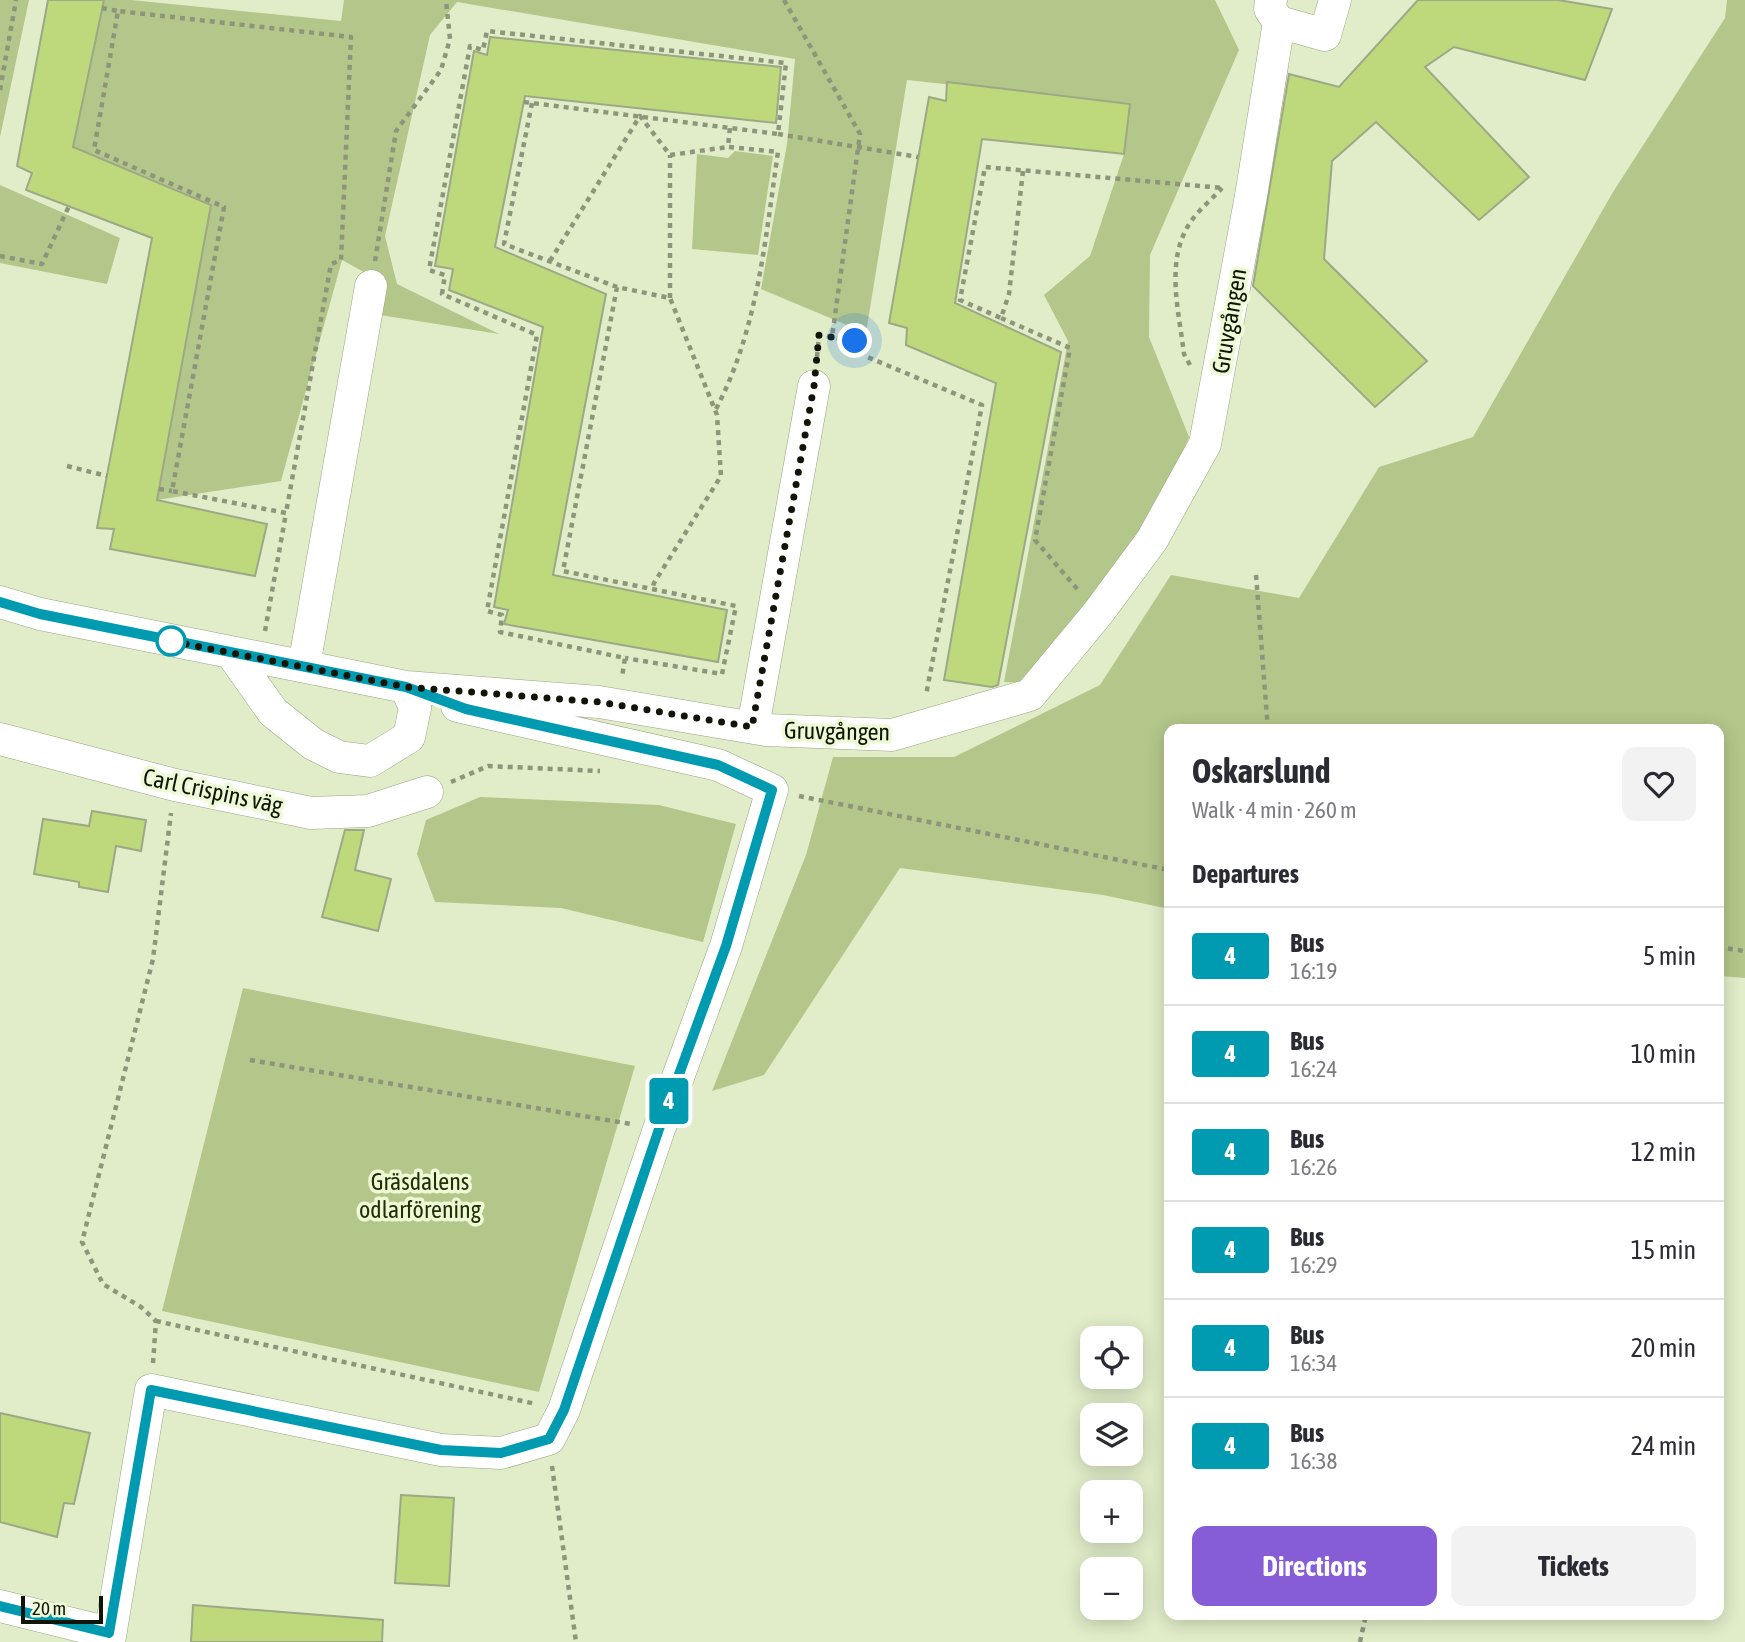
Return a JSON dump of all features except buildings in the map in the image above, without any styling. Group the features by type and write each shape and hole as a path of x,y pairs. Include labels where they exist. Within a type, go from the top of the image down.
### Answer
{"street":[{"name":"Gruvgången","path":"0,602 40,614 406,687 619,706 752,727 892,735 1030,695 1098,613 1152,540 1205,444 1216,392 1275,11 1325,35 1335,0"},
{"path":"304,666 371,286"},
{"path":"752,727 814,386"},
{"path":"232,654 273,712 313,744 339,757 370,761 408,737 415,708 406,687"},
{"path":"0,1606 109,1638 151,1390 441,1450 501,1453 549,1439 564,1410 659,1129 726,946 772,790 718,765 466,709 406,687"},
{"name":"Carl Crispins väg","path":"0,739 175,785 311,813 368,811 427,792"}],"path":[{"path":"0,90 16,0"},
{"path":"371,286 396,131 441,70 450,39 446,0"},
{"path":"784,0 860,134 832,337"},
{"path":"103,8 351,37 341,260 331,264 263,642"},
{"path":"118,11 93,153 224,207 172,491"},
{"path":"617,287 563,571 736,606 723,674 625,658 500,632 502,615 487,611 537,335 442,293 445,275 429,270 464,91 470,46 484,50 486,31 786,63 778,134"},
{"path":"524,102 730,127 918,157"},
{"path":"531,103 504,244 617,287 670,298"},
{"path":"640,116 670,155 670,298 716,410 721,477 652,590"},
{"path":"550,261 640,116"},
{"path":"728,147 730,127"},
{"path":"670,155 728,147 778,152 755,306 730,382 716,410"},
{"path":"977,166 1223,188 1191,220 1179,244 1175,267 1184,354 1195,376 1216,392"},
{"path":"985,167 960,300 1070,348 1035,540 1098,613"},
{"path":"1001,318 1009,294 1023,171"},
{"path":"0,256 43,264 69,206"},
{"path":"814,386 819,335 855,341 865,356 982,405 920,727"},
{"path":"67,466 107,475"},
{"path":"159,488 286,513"},
{"path":"1256,575 1268,724"},
{"path":"619,706 625,658"},
{"path":"427,792 488,766 603,771"},
{"path":"175,785 153,960 82,1242 103,1284 141,1307 156,1321 564,1410"},
{"path":"772,790 1164,869"},
{"path":"1724,948 1745,951"},
{"path":"250,1060 659,1129"},
{"path":"151,1390 156,1321"},
{"path":"549,1439 576,1642"},
{"path":"1360,1642 1365,1620"}],"green space":[{"path":"0,0 29,0 0,137"},
{"path":"104,0 131,0 341,21 344,0 1215,0 1239,50 1150,255 1149,337 1189,437 1150,526 1029,683 1004,682 1068,341 1044,295 1090,256 1124,154 1129,104 907,80 866,333 761,289 787,144 795,59 457,2 430,35 385,236 397,284 499,334 380,315 380,281 342,260 281,481 157,500 211,205 73,147"},
{"path":"1727,0 1745,0 1745,978 1724,976 1724,724 1164,724 1164,908 1103,895 900,868 764,1075 712,1091 806,855 833,757 954,757 1100,685 1171,575 1299,598 1379,467 1473,437 1613,192 1725,18"},
{"path":"735,151 773,156 758,255 692,249 697,154 728,158"},
{"path":"0,185 120,238 107,284 0,263"},
{"path":"480,797 659,805 736,824 703,942 561,908 435,902 417,854 426,820"},
{"name":"Gräsdalens odlarförening","path":"243,988 635,1066 539,1392 162,1311"}],"bus line":[{"name":"4","path":"0,602 40,614 406,687 466,709 718,765 772,790 726,946 659,1129 564,1410 549,1439 501,1453 441,1450 151,1390 109,1633 0,1606"}],"route":[{"path":"171,641 160,639 406,687 599,702 752,727 814,386 819,335 855,341"}]}
